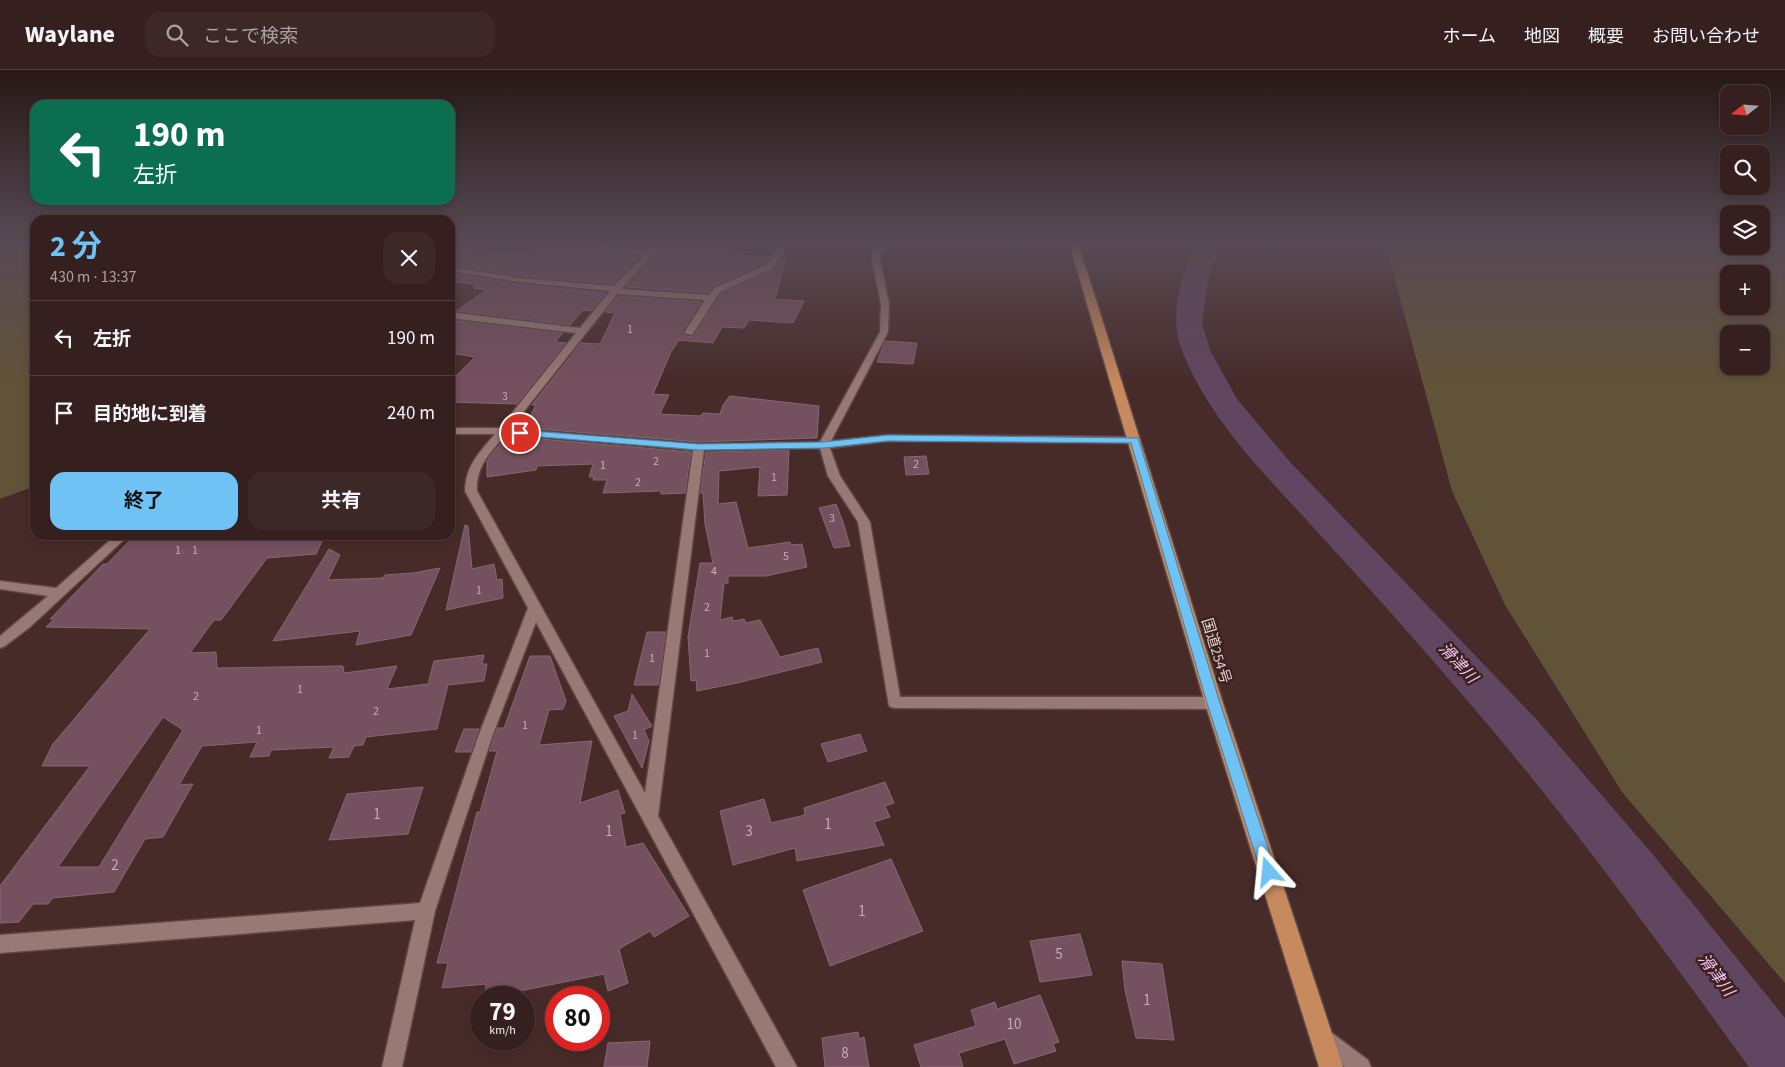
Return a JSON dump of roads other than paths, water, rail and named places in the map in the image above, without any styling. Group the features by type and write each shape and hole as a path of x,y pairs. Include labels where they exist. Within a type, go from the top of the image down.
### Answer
{"highway":[{"name":"国道254号","path":"1087,290 1214,703 1331,1067"}],"street":[{"path":"611,290 711,298"},
{"path":"616,290 476,466 471,478 471,491 787,1067"},
{"path":"689,333 718,290"},
{"path":"882,290 885,304 884,332 824,445 834,476 864,522 894,702 1214,703"},
{"path":"455,316 582,331"},
{"path":"455,432 502,431 699,447 824,445 888,438 1135,440"},
{"path":"650,816 699,447"},
{"path":"0,643 117,540"},
{"path":"0,585 59,593"},
{"path":"392,1067 426,911 485,738 535,608"},
{"path":"0,944 426,911"},
{"path":"1322,1038 1361,1067"}],"waterway":[{"name":"滑津川","path":"1194,290 1189,323 1196,350 1224,402 1241,425 1278,469 1445,647 1561,779 1637,873 1785,1066"}]}
